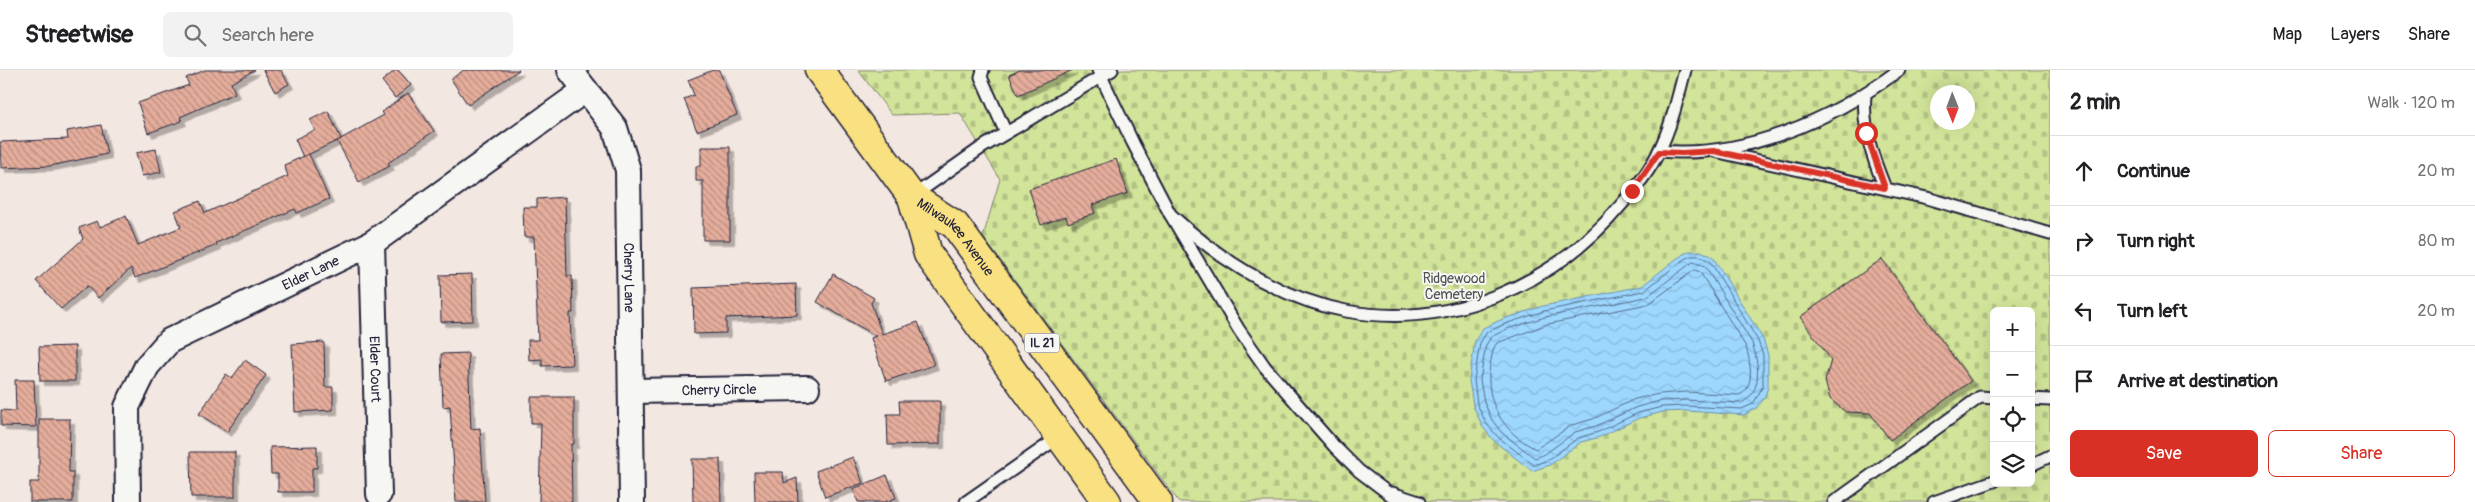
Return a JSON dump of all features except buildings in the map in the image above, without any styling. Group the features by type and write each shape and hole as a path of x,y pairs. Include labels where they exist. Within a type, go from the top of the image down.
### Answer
{"main road":[{"path":"819,70 912,197"},
{"name":"Milwaukee Avenue","path":"912,197 928,254 1107,502"},
{"name":"Milwaukee Avenue","path":"912,197 955,224 1158,502"}],"street":[{"name":"Cherry Lane","path":"570,70 614,128 628,170 632,502"},
{"name":"Elder Lane","path":"128,502 127,407 147,366 169,341 372,243 585,90"},
{"name":"Elder Court","path":"372,243 378,494"},
{"name":"Cherry Circle","path":"631,391 807,388"}],"lane":[{"path":"983,70 981,77 1006,133"},
{"path":"912,197 981,148 1100,73 1112,70"},
{"path":"1170,214 1201,243 1235,266 1293,295 1344,311 1373,315 1406,316 1435,313 1468,306 1499,296 1548,271 1594,236 1632,191 1659,152 1684,70"},
{"path":"1659,152 1714,151 1772,137 1803,125 1865,94 1899,70"},
{"path":"1100,73 1133,143 1170,214 1239,330 1265,367 1334,446 1359,471 1400,502"},
{"path":"1865,94 1863,111 1866,133 1885,188"},
{"path":"1714,151 1885,188 2050,234"},
{"path":"1834,502 1980,397 1990,398"},
{"path":"2035,399 2050,400"},
{"path":"966,502 1059,437"},
{"path":"2035,463 2050,456"},
{"path":"1934,502 1990,482"},
{"path":"1385,490 1419,502"}],"green space":[{"name":"Ridgewood Cemetery","path":"858,70 2050,70 2050,502 1179,502 983,237 1000,179 960,113 892,115"}],"water":[{"path":"1689,251 1701,251 1713,257 1763,339 1768,355 1768,387 1764,399 1756,408 1744,415 1687,411 1663,412 1639,418 1600,437 1581,442 1550,465 1532,471 1494,441 1482,426 1473,405 1469,380 1475,341 1483,328 1503,319 1543,306 1642,286"}],"route":[{"path":"1632,191 1650,168 1659,152 1714,151 1885,188 1872,155 1866,133"}]}
